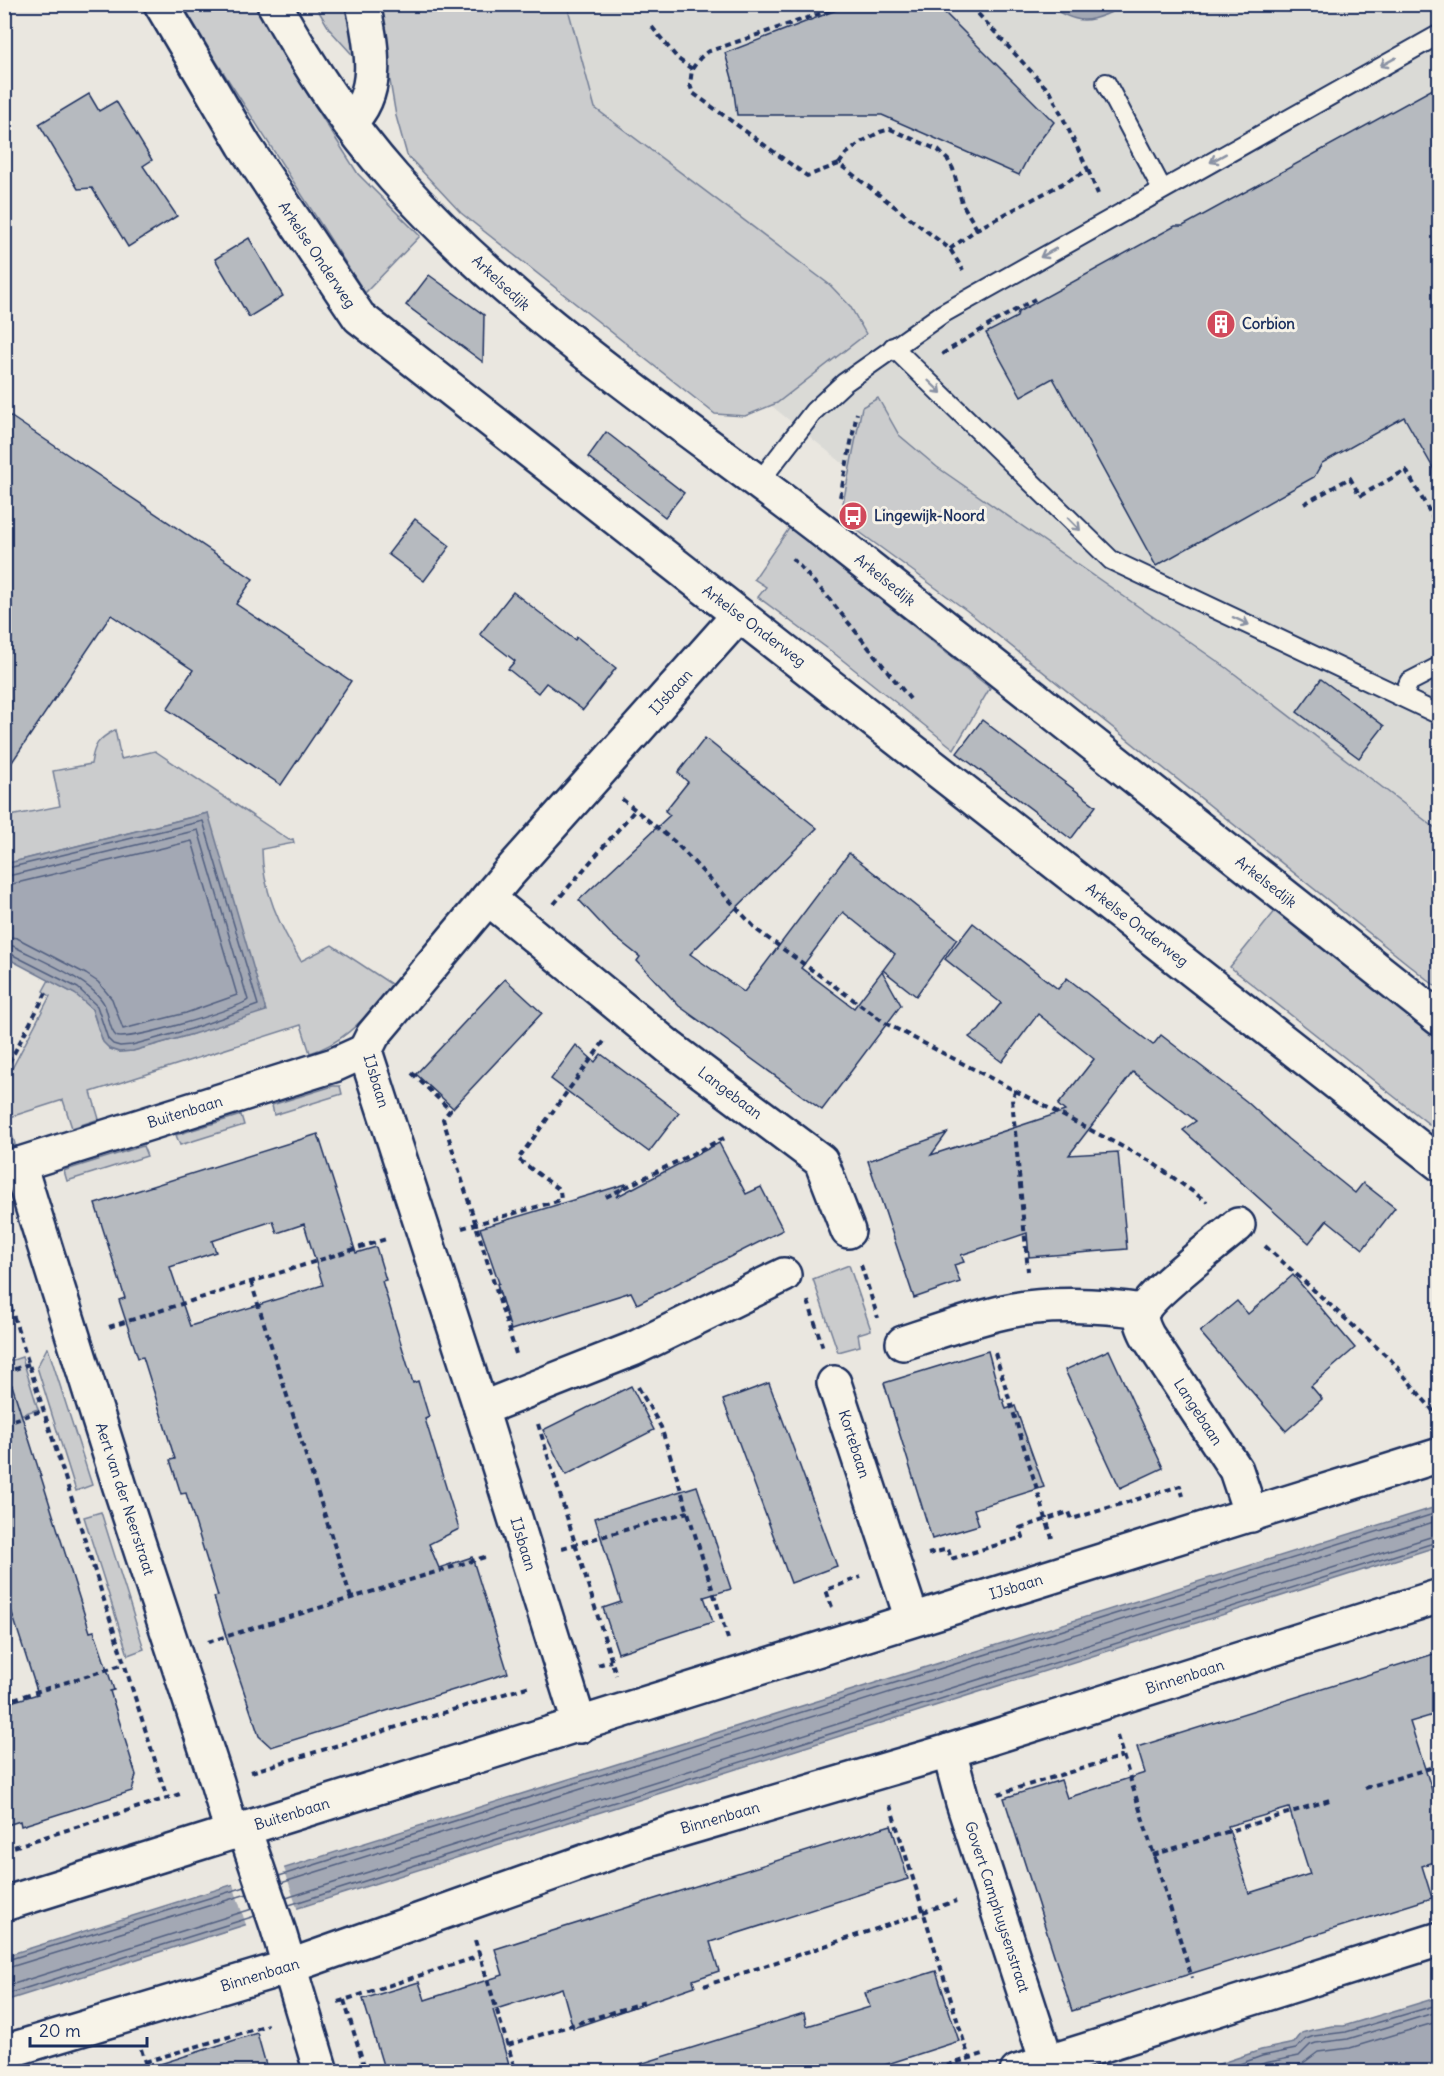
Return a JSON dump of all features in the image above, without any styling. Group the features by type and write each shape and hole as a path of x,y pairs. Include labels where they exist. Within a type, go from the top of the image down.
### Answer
{"street":[{"name":"Arkelse Onderweg","path":"161,4 244,145 359,317 1440,1164"},
{"name":"Arkelsedijk","path":"274,4 308,66 349,123 393,177 518,299 578,348 791,506 1440,1019"},
{"path":"349,123 361,112 368,99 370,84 372,53 363,4"},
{"name":"IJsbaan","path":"738,616 488,898 373,1035 365,1051 427,1239 580,1726 912,1619 1440,1455"},
{"name":"Langebaan","path":"488,898 678,1054 822,1161 848,1232"},
{"name":"Buitenbaan","path":"12,1167 334,1065 365,1051"},
{"name":"Aert van der Neerstraat","path":"12,1167 217,1782 238,1831 256,1862 321,2072"},
{"path":"891,1334 1031,1308 1108,1306 1143,1311 1157,1294 1238,1225"},
{"path":"481,1409 620,1355 794,1283"},
{"name":"Langebaan","path":"1143,1311 1143,1324 1147,1335 1236,1470 1251,1515"},
{"name":"Kortebaan","path":"834,1383 912,1619"},
{"name":"Binnenbaan","path":"4,2052 288,1967 643,1840 949,1751 1440,1596"},
{"name":"Buitenbaan","path":"4,1904 580,1726"},
{"name":"Govert Camphuysenstraat","path":"949,1751 1032,2067"},
{"path":"1032,2067 1440,1939"}],"lane":[{"path":"759,482 814,411 844,383 893,346 977,294 1440,34"},
{"path":"1106,83 1162,189"},
{"path":"893,346 1111,560 1440,715"},
{"path":"1402,697 1409,682 1440,666"}],"path":[{"path":"848,4 707,52 692,69 690,85 693,93 807,176 839,164 846,154 863,141 890,129 938,150 953,169 962,203 977,229"},
{"path":"950,249 977,229 1088,170 1051,93 969,4"},
{"path":"652,27 678,59 692,69"},
{"path":"839,164 950,249 994,322 916,369"},
{"path":"839,505 859,404"},
{"path":"1304,504 1350,478 1360,496 1406,470 1440,530"},
{"path":"791,506 780,531 790,555 827,596 909,698 912,707"},
{"path":"621,798 676,843 758,931 887,1024 1150,1161 1238,1225 1274,1253 1391,1360 1440,1418"},
{"path":"530,932 635,810"},
{"path":"4,1072 46,993"},
{"path":"427,1239 561,1200 560,1190 518,1159 626,1012"},
{"path":"1016,1090 1012,1099 1031,1308"},
{"path":"606,1197 763,1118"},
{"path":"848,1232 891,1334"},
{"path":"109,1327 393,1237"},
{"path":"251,1282 351,1598"},
{"path":"794,1283 834,1383"},
{"path":"4,1286 167,1798"},
{"path":"984,1318 1063,1572"},
{"path":"620,1355 661,1427 729,1640"},
{"path":"4,1373 29,1364"},
{"path":"4,1423 44,1410"},
{"path":"528,1558 688,1512"},
{"path":"208,1642 493,1554"},
{"path":"4,1850 611,1661"},
{"path":"4,1702 124,1664"},
{"path":"1105,1702 1195,1988"},
{"path":"997,1794 1123,1756"},
{"path":"1365,1788 1440,1765"},
{"path":"1153,1855 1333,1799"},
{"path":"889,1802 969,2058"},
{"path":"464,1904 516,2072"},
{"path":"705,1986 924,1913"},
{"path":"344,2000 366,2072"},
{"path":"508,2045 645,2002"}],"shaded area":[{"path":"183,5 257,5 293,71 358,174 420,236 365,293 216,61"},
{"path":"315,5 354,5 358,61 330,30"},
{"path":"340,5 1439,5 1439,945 555,231 349,39"},
{"path":"377,5 567,5 595,108 830,285 850,306 866,334 777,403 745,416 715,414 461,213 407,155 396,116"},
{"path":"878,398 899,435 937,467 1227,668 1439,831 1439,989 966,610 854,528 856,512 843,503 862,407"},
{"path":"790,527 990,688 954,749 835,654 758,597 766,587 754,579"},
{"path":"115,730 121,759 155,751 289,840 293,839 294,843 262,849 269,893 286,935 301,961 332,945 394,986 356,1026 323,1048 310,1053 301,1025 91,1092 99,1119 72,1128 63,1100 7,1118 15,1144 5,1149 5,1082 50,996 43,991 49,980 84,1000 92,1009 100,1034 119,1052 133,1051 193,1034 208,813 5,864 5,817 60,806 53,771 91,764 98,743 104,736"},
{"path":"1276,910 1439,1035 1439,1132 1230,967"},
{"path":"333,1086 340,1086 342,1094 274,1115 272,1105"},
{"path":"241,1115 244,1125 180,1145 176,1135"},
{"path":"143,1146 147,1156 67,1181 64,1171 66,1170"},
{"path":"849,1265 871,1330 858,1334 860,1346 838,1352 813,1279"},
{"path":"47,1348 92,1485 76,1491 37,1367"},
{"path":"22,1357 38,1409 5,1420 4,1363"},
{"path":"101,1512 144,1649 128,1655 84,1517"}],"water":[{"path":"1048,5 1125,5 1105,15 1084,20 1065,15"},
{"path":"208,813 266,1011 133,1051 119,1052 110,1049 103,1042 92,1009 75,994 5,957 5,864"},
{"path":"1439,1506 1439,1546 5,2001 5,1956"},
{"path":"1439,1997 1439,2071 1198,2071 1261,2050 1294,2043 1302,2033 1332,2026 1344,2026"}],"pier":[{"path":"283,1865 298,1911 247,1928 232,1881"}],"building":[{"path":"852,4 936,4 1054,122 1031,152 1019,175 882,115 737,115 732,78 725,53"},
{"name":"Corbion","path":"1440,85 1440,480 1404,417 1322,463 1314,477 1156,566 1053,378 1021,396 986,333 1017,317 1018,312 1175,226 1183,226"},
{"path":"89,94 99,111 116,101 152,160 143,166 177,216 128,247 92,188 78,189 39,124"},
{"path":"249,238 283,296 249,317 215,259"},
{"path":"429,275 484,315 483,362 406,305"},
{"path":"4,412 253,579 236,604 351,681 281,785 167,709 193,670 111,615 4,774"},
{"path":"606,432 684,493 665,517 588,457"},
{"path":"415,519 450,546 424,581 388,554"},
{"path":"513,592 575,640 577,637 616,668 583,710 546,683 538,693 508,669 515,661 480,634"},
{"path":"1321,679 1384,726 1359,758 1297,712"},
{"path":"982,720 1096,806 1071,839 957,753"},
{"path":"705,738 817,828 690,954 744,992 849,853 957,939 916,996 883,970 895,954 843,912 801,968 854,1008 882,971 901,1005 822,1110 679,1006 637,961 640,957 611,934 579,900 670,815 665,811 688,782 678,773"},
{"path":"973,923 1058,989 1067,978 1153,1045 1161,1035 1246,1101 1288,1139 1355,1193 1363,1183 1395,1208 1363,1249 1327,1220 1309,1243 1183,1130 1196,1121 1133,1072 1069,1155 1118,1152 1127,1249 1029,1257 1027,1233 961,1255 964,1262 954,1265 960,1282 914,1298 868,1161 947,1133 931,1155 1065,1111 1058,1105 1094,1059 1038,1014 1002,1062 969,1037 979,1030 1001,1003 945,959"},
{"path":"505,979 542,1013 453,1108 416,1074"},
{"path":"576,1045 595,1062 601,1054 679,1113 649,1152 551,1079"},
{"path":"318,1134 356,1253 376,1247 386,1280 382,1281 413,1383 418,1381 429,1417 425,1419 459,1529 429,1544 439,1568 472,1557 508,1673 271,1747 259,1736 214,1597 218,1596 186,1493 181,1494 170,1460 175,1459 143,1357 138,1358 119,1300 125,1298 95,1204","holes":["273,1221 277,1233 304,1224 323,1285 190,1326 170,1267 216,1252 212,1241"]},
{"path":"719,1143 746,1194 761,1187 783,1230 637,1304 631,1292 511,1330 497,1284 499,1283 480,1228 626,1184 616,1197"},
{"path":"1293,1275 1355,1348 1311,1386 1322,1399 1286,1431 1200,1332 1237,1301 1248,1314"},
{"path":"1109,1350 1163,1468 1120,1488 1065,1370"},
{"path":"988,1351 1001,1399 1006,1409 1015,1406 1044,1487 974,1509 979,1525 932,1539 884,1383"},
{"path":"769,1383 837,1566 791,1583 723,1400"},
{"path":"12,1385 90,1632 94,1631 114,1690 110,1691 136,1775 132,1791 21,1826 20,1821 4,1826 4,1704 38,1694 4,1588 4,1386"},
{"path":"631,1386 654,1430 566,1475 543,1430"},
{"path":"697,1486 731,1589 704,1597 713,1622 618,1653 603,1608 621,1602 595,1518"},
{"path":"1440,1652 1440,1713 1410,1722 1440,1815 1440,1860 1422,1866 1432,1898 1072,2011 1004,1798 1061,1780 1067,1798 1145,1773 1137,1747","holes":["1289,1808 1310,1874 1249,1893 1228,1826"]},
{"path":"891,1825 908,1879 710,1942 719,1971 693,1980 695,1986 573,2028 562,1988 493,2010 511,2072 385,2072 363,1999 419,1982 425,2000 503,1975 495,1949"},
{"path":"936,1971 959,2041 863,2072 641,2072 640,2064 804,2013 807,2026 870,2007 865,1993"},
{"path":"257,2033 268,2072 158,2072 157,2065"}],"place":[{"name":"Corbion","path":"1221,324"},
{"name":"Lingewijk-Noord","path":"853,516"}]}
